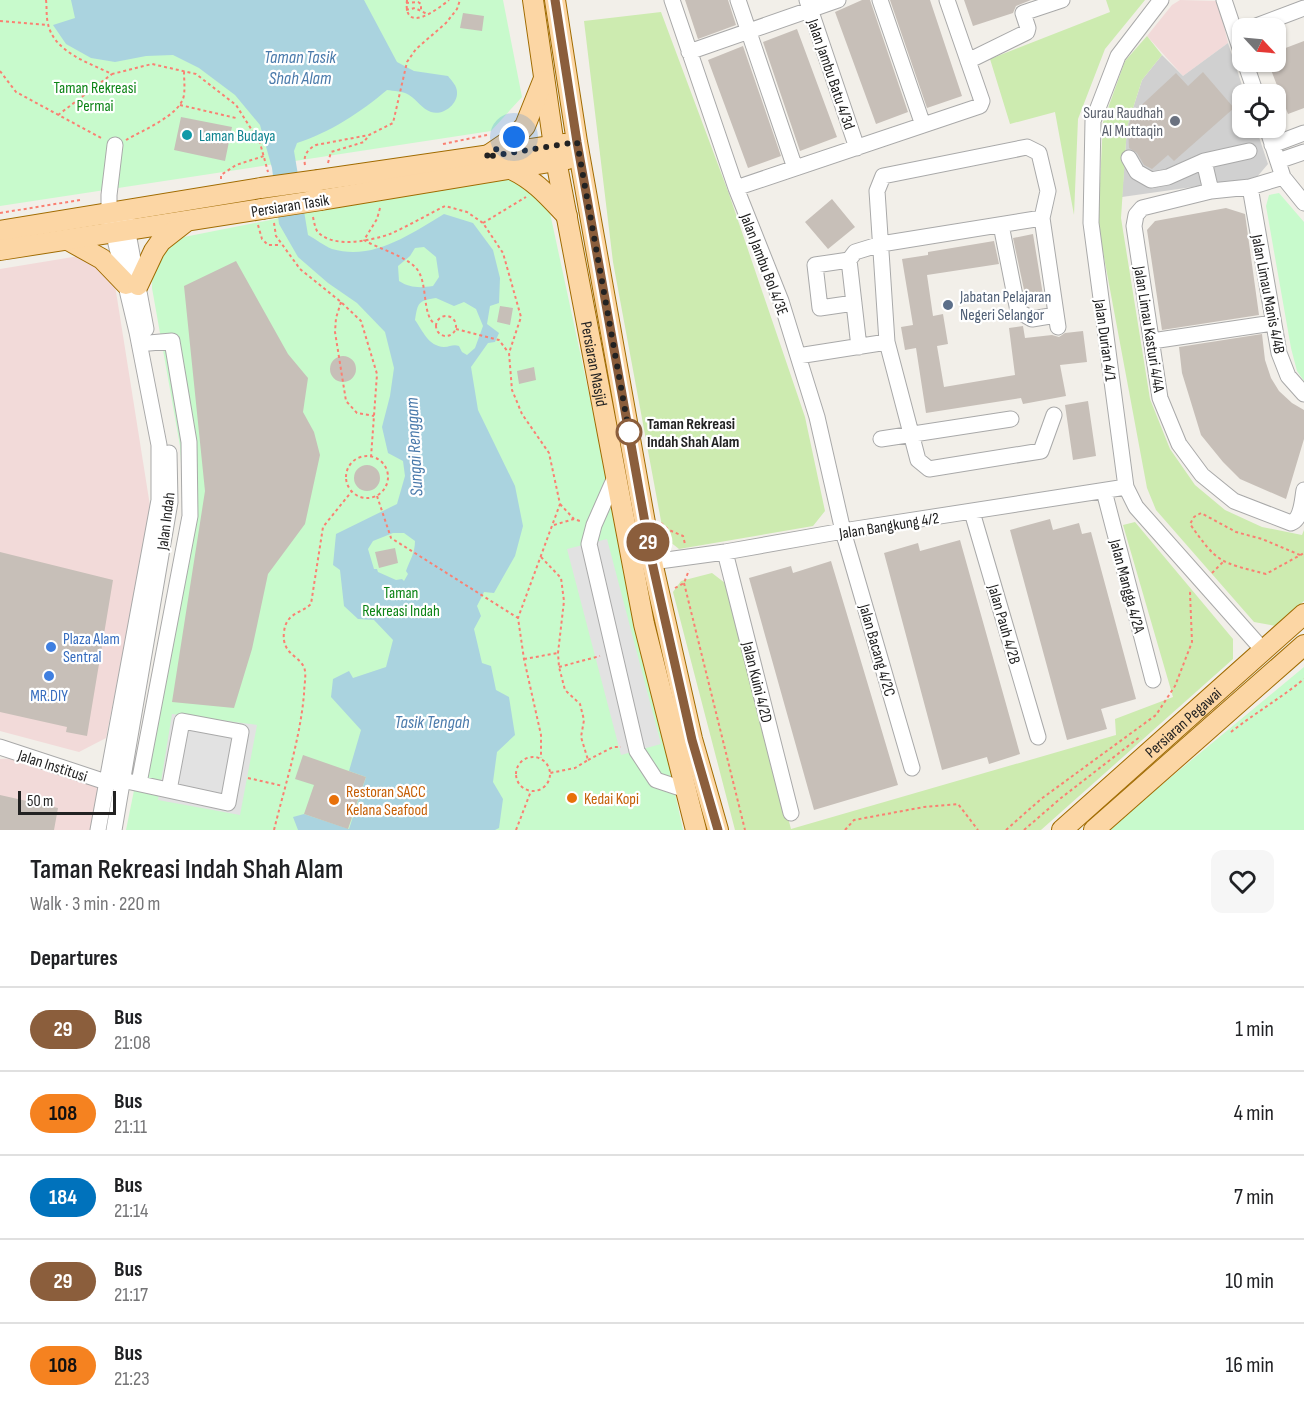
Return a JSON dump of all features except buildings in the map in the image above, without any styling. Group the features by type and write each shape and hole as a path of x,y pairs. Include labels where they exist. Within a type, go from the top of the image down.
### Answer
{"main road":[{"name":"Persiaran Masjid","path":"533,0 555,153 644,624 696,830"},
{"name":"Persiaran Masjid","path":"555,0 578,149 652,562 692,740 718,830"},
{"path":"485,157 514,137 525,126 544,77"},
{"name":"Persiaran Tasik","path":"0,250 68,240 118,222 265,182 319,170 555,153 578,149"},
{"name":"Persiaran Tasik","path":"0,231 118,222 187,222 267,212 384,189 511,169 555,153"},
{"path":"511,169 541,187 567,216"},
{"path":"68,240 102,260 132,285 154,250 187,222"},
{"name":"Persiaran Pegawai","path":"1062,830 1304,614"},
{"name":"Persiaran Pegawai","path":"1094,830 1304,645"}],"street":[{"name":"Jalan Jambu Bol 4/3E","path":"672,0 736,188 781,301 817,417 843,531"},
{"path":"738,0 795,168"},
{"path":"689,52 748,32 809,5 838,0"},
{"path":"880,0 923,125"},
{"path":"736,188 980,106 982,101 947,0"},
{"path":"968,61 1027,32 1028,28 1021,6 1062,0"},
{"name":"Jalan Durian 4/1","path":"1161,0 1118,56 1093,121 1090,223 1126,487 1136,507 1262,650"},
{"path":"1224,0 1232,18"},
{"name":"Jalan Jambu Batu 4/3d","path":"809,5 857,148"},
{"path":"1278,18 1304,8"},
{"path":"1272,145 1304,133"},
{"path":"1270,138 1283,177 1304,203"},
{"name":"Jalan Indah","path":"114,830 170,502 169,444 149,343 109,195 116,146"},
{"path":"1001,225 1018,311 1032,319 1057,321 1042,218 1048,190 1039,153 1027,147 883,176 877,191 887,342 918,460 929,469 1041,451 1054,415"},
{"path":"1129,158 1137,172 1151,180 1168,177 1204,161 1249,151"},
{"path":"1278,161 1304,152"},
{"path":"1204,161 1211,191 1250,187 1283,177"},
{"name":"Jalan Limau Manis 4/4B","path":"1250,187 1279,354 1288,376 1304,394"},
{"name":"Jalan Limau Kasturi 4/4A","path":"1211,191 1142,208 1138,211 1134,226 1160,398 1179,444 1202,475 1234,501 1291,523 1298,518 1304,490"},
{"path":"859,347 849,260 855,252 881,244 1042,218"},
{"path":"849,260 815,265 820,308 854,303"},
{"name":"Jalan Indah","path":"98,830 159,500 159,445 137,332 132,285"},
{"path":"1152,341 1273,322"},
{"path":"139,783 190,516 189,442 172,340 149,343"},
{"path":"798,356 887,342"},
{"path":"881,439 1011,419"},
{"path":"616,475 594,525 589,544 636,747 656,780 686,790"},
{"name":"Jalan Bangkung 4/2","path":"652,562 1126,487"},
{"name":"Jalan Mangga 4/2A","path":"1104,491 1153,680"},
{"name":"Jalan Pauh 4/2B","path":"972,512 1038,737"},
{"name":"Jalan Bacang 4/2C","path":"843,531 912,768"},
{"name":"Jalan Kuini 4/2D","path":"725,552 791,813"},
{"path":"106,782 122,780 228,803 241,732 182,721 169,790"},
{"name":"Jalan Institusi","path":"0,747 106,782"},
{"path":"0,759 32,757"}],"path":[{"path":"46,0 48,25 56,41 74,56 112,74"},
{"path":"421,12 421,4 418,2 406,2 406,10 416,19 449,0"},
{"path":"369,135 364,142 331,152 319,170 304,161 309,148 316,145 369,135 393,123 407,62 416,49 446,23 458,9 460,0"},
{"path":"406,10 415,8 427,14"},
{"path":"0,21 48,25"},
{"path":"58,115 112,74 152,64 195,74 236,105 260,143 264,156 265,182"},
{"path":"0,71 16,92 116,146 173,113 184,96 184,71"},
{"path":"180,105 236,118"},
{"path":"443,144 494,133"},
{"path":"221,182 221,175 228,169 264,156"},
{"path":"483,223 541,187"},
{"path":"364,240 377,219 384,189"},
{"path":"316,204 316,229 324,237 336,241 364,240 389,234 445,206 467,212 483,223 503,253 521,317 509,353 512,390 522,414 549,453 560,504 518,618 524,659 542,735 541,758"},
{"path":"267,212 276,236 300,269 361,321 378,374 371,457"},
{"path":"262,239 268,245 282,244"},
{"path":"364,240 417,268 422,280 429,318 435,324 436,329 442,335 450,335 456,329"},
{"path":"341,302 335,332 346,401 357,413 374,416"},
{"path":"435,324 441,316 450,316 454,320 456,329"},
{"path":"456,329 499,340 509,353"},
{"path":"371,457 380,460 387,472 386,485 377,496 364,498 352,491 346,479 350,466 360,458 371,457"},
{"path":"274,830 302,721 306,669 301,661 287,650 284,632 286,623 292,615 311,604 323,527 352,491"},
{"path":"377,496 391,538 518,618"},
{"path":"560,504 574,519 594,525"},
{"path":"1201,513 1236,532 1302,554 1266,574 1222,562 1209,551 1190,524 1194,517 1201,513"},
{"path":"554,525 574,519"},
{"path":"541,557 561,579 564,601 558,653 559,667 566,690 580,704 584,720 581,737 588,760"},
{"path":"1006,830 1041,799 1156,716 1175,686 1192,642 1191,592 1222,562"},
{"path":"684,584 745,830"},
{"path":"559,667 614,652"},
{"path":"524,659 558,653"},
{"path":"1230,733 1304,679"},
{"path":"1024,830 1060,798 1144,734"},
{"path":"550,773 575,768 613,747 636,747"},
{"path":"527,758 541,758 550,773 549,780 543,788 531,790 524,788 519,784 516,774 518,767 527,758"},
{"path":"233,775 284,787"},
{"path":"516,830 531,790"},
{"path":"845,830 854,820 924,807 958,804 978,830"}],"shaded area":[{"path":"1180,0 1218,1 1228,43 1183,76 1147,36 1172,5"},
{"path":"1228,43 1232,55 1232,72 1238,72 1242,84 1232,84 1232,138 1259,138 1268,164 1256,178 1122,197 1127,127 1142,80 1162,55 1183,76"},
{"path":"79,256 114,279 151,512 106,738 79,752 0,731 0,269"},
{"path":"607,539 661,744 621,755 567,549"},
{"path":"172,714 257,725 240,815 158,800"},
{"path":"32,757 104,782 97,830 0,830 0,759"}],"green space":[{"name":"Taman Rekreasi Permai","path":"0,0 503,0 522,97 491,131 0,206"},
{"path":"1106,0 1145,0 1105,49 1078,119 1074,215 1055,112 1010,124 990,59 1110,12"},
{"path":"661,12 729,194 805,417 825,511 813,526 679,549 664,537 613,262 584,21"},
{"path":"1147,36 1162,55 1142,80 1127,127 1121,218 1150,399 1170,449 1195,485 1225,510 1262,527 1302,535 1304,530 1304,601 1276,626 1254,622 1156,510 1147,488 1098,225 1103,122 1125,61"},
{"name":"Taman Rekreasi Indah","path":"508,173 539,192 550,213 683,830 126,830 149,716 184,514 180,446 152,288 156,264 164,253 184,237"},
{"path":"1279,193 1304,222 1304,381 1297,371 1291,348 1266,206 1269,195"},
{"path":"1135,522 1233,639 1233,659 1041,830 735,830 673,592 681,581 712,573 725,583 791,829 1116,735 1115,719 1173,697 1123,525"},
{"path":"1304,667 1304,830 1107,830"}],"water":[{"name":"Tasik Tengah","path":"71,0 364,0 397,62 414,71 448,76 455,86 457,96 455,101 445,111 436,113 425,109 407,94 387,90 344,121 321,134 297,143 294,151 308,235 329,248 347,252 391,244 444,214 473,223 493,250 500,278 499,303 490,306 487,324 499,333 495,342 488,343 471,367 478,410 515,486 523,526 515,556 494,593 484,592 477,606 481,616 474,629 482,663 491,666 496,690 509,697 515,735 497,752 493,782 503,799 499,828 495,830 298,830 293,817 304,814 349,829 366,777 349,771 361,730 331,697 333,679 349,671 353,678 386,667 393,640 374,620 358,619 344,606 340,570 333,565 336,534 397,504 405,476 403,461 388,453 382,427 394,368 385,332 357,303 328,283 298,257 279,224 272,168 260,125 235,95 199,68 173,55 146,56 115,62 91,58 66,44 53,25 75,18","holes":["424,247 436,257 439,277 433,286 415,287 399,281 398,266 410,256 415,248","436,298 454,306 464,302 476,309 483,326 475,348 467,355 459,346 438,346 430,341 415,320 418,306 422,302","393,533 404,533 415,541 406,571 408,574 404,581 396,580 374,569 368,549 373,541"]}],"bus line":[{"name":"29","path":"555,0 577,142 652,562 692,740 718,830"}],"place":[{"name":"Surau Raudhah Al Muttaqin","path":"1175,121"},
{"name":"Laman Budaya","path":"187,135"},
{"name":"Jabatan Pelajaran Negeri Selangor","path":"948,305"},
{"name":"Taman Rekreasi Indah Shah Alam","path":"629,432"},
{"name":"Plaza Alam Sentral","path":"51,647"},
{"name":"MR.DIY","path":"49,676"},
{"name":"Kedai Kopi","path":"572,798"},
{"name":"Restoran SACC Kelana Seafood","path":"334,800"}],"route":[{"path":"514,137 485,157 577,142 629,432"}],"water label":[{"name":"Taman Tasik Shah Alam","path":"300,67"},
{"name":"Sungai Renggam","path":"414,447"}]}
